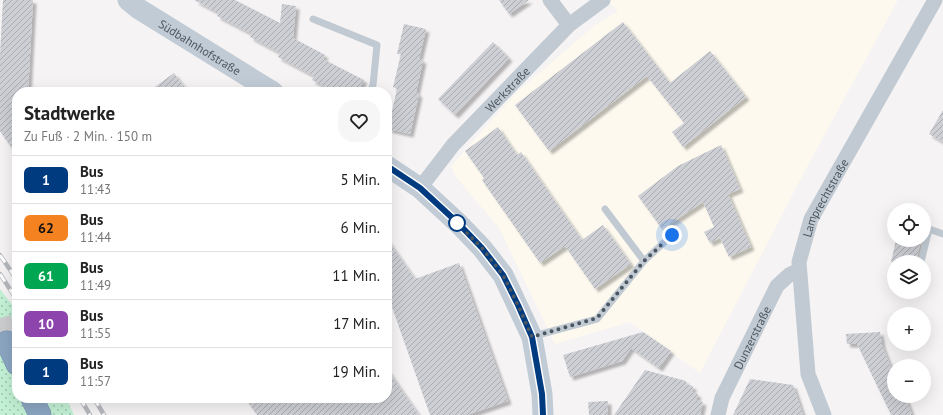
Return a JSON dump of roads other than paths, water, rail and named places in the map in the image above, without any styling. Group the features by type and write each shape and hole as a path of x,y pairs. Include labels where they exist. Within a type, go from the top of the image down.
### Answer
{"highway":[{"path":"7,342 12,353"},
{"path":"34,403 40,415"}],"street":[{"name":"Südbahnhofstraße","path":"128,0 139,9 265,87"},
{"path":"550,0 569,25"},
{"name":"Werkstraße","path":"420,188 454,145 569,25 603,0"},
{"name":"Lamprechtstraße","path":"824,415 808,374 799,262 811,219 935,0"},
{"path":"392,169 420,188 459,224 482,248 503,275 532,337 542,394 543,415"},
{"name":"Dunzerstraße","path":"718,415 722,398 777,286 799,270"}],"lane":[{"path":"313,19 377,45 372,87"},
{"path":"605,209 644,261"},
{"path":"923,255 929,228 943,234"},
{"path":"532,337 597,318 644,261 672,235"}],"tunnel":[{"path":"0,318 7,342"}],"railway":[{"path":"0,255 12,273"},
{"path":"0,274 12,292"},
{"path":"83,403 90,415"},
{"path":"97,403 104,415"}]}
